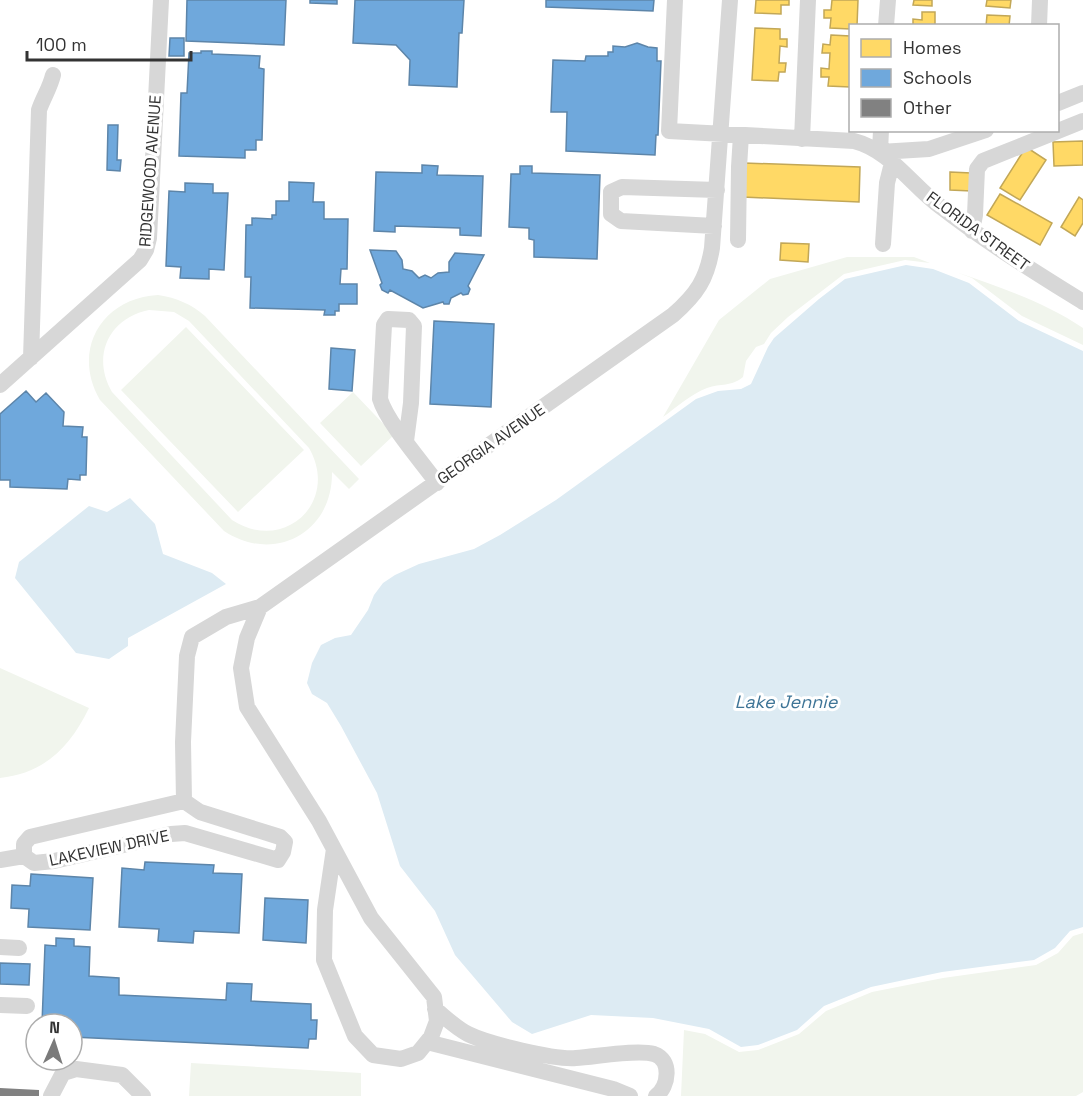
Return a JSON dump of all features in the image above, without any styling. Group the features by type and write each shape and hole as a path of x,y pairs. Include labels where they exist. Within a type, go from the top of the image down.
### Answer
{"street":[{"name":"RIDGEWOOD AVENUE","path":"0,385 142,258 146,250 149,238 161,0"},
{"path":"675,0 669,131 854,141 865,144 886,158 929,149 980,132"},
{"name":"GEORGIA AVENUE","path":"260,607 673,315 690,300 700,287 709,268 717,190 730,0"},
{"path":"802,139 808,0"},
{"path":"886,24 888,0"},
{"path":"1039,24 1040,0"},
{"path":"31,358 39,110 42,99 50,89 53,75"},
{"path":"1059,103 1083,93"},
{"path":"1059,131 1083,121"},
{"path":"881,132 887,183 883,244"},
{"path":"972,231 977,169 983,161 1056,132"},
{"path":"738,240 741,135"},
{"name":"FLORIDA STREET","path":"886,158 938,205 972,231 1083,302"},
{"path":"714,226 621,221 611,214 611,192 622,187 717,190"},
{"path":"406,441 411,403 414,326 409,320 388,319 384,325 380,399 383,408 406,441 437,483"},
{"path":"184,801 183,742 187,656 192,637 226,617 260,607"},
{"path":"260,607 246,645 241,668 248,707 319,821 371,918 434,997 437,1021 431,1037 418,1053 401,1059 373,1055 356,1036 324,960 325,910 334,849"},
{"path":"218,622 233,626 246,645"},
{"name":"LAKEVIEW DRIVE","path":"0,860 24,856 34,863 54,861 171,834 185,833 278,860 285,842 280,837 200,812 184,801 30,837 24,844 24,856"},
{"path":"0,947 19,948"},
{"path":"0,1005 27,1006"},
{"path":"435,1010 470,1035 558,1058 635,1053 655,1055 663,1061 667,1072 663,1088 656,1096"},
{"path":"427,1042 613,1089 630,1096"},
{"path":"51,1096 63,1073 76,1069 122,1075 143,1096"}],"shaded area":[{"path":"847,257 914,257 930,263 905,260 844,274 788,317 771,333 764,344 756,347 746,361 743,377 730,384 701,391 663,417 719,320 770,279"},
{"path":"956,272 989,283 1053,310 1083,328 1083,345 1022,316 972,278"},
{"path":"158,295 171,298 189,305 205,316 359,479 349,489 332,472 330,493 323,512 297,537 280,543 262,544 243,540 224,531 100,400 92,381 89,363 91,346 97,330 107,316 138,298","holes":["149,310 174,312 189,321 309,448 317,468 317,487 312,503 302,517 287,526 270,531 252,529 232,520 112,392 103,365 104,352 114,330 135,314"]},
{"path":"186,327 304,450 238,512 121,390"},
{"path":"353,392 394,435 361,466 320,423"},
{"path":"0,668 89,708 73,735 54,756 30,770 0,778"},
{"path":"1083,933 1083,1092 1076,1096 681,1096 684,1030 705,1034 739,1052 758,1050 799,1034 826,1011 872,992 943,978 1036,965 1058,953 1073,936"},
{"path":"191,1063 361,1073 361,1096 189,1096"}],"water":[{"name":"Lake Jennie","path":"906,265 933,269 969,283 1019,321 1083,351 1083,927 1070,931 1055,948 1034,960 942,972 871,987 824,1006 797,1030 758,1045 741,1047 709,1029 653,1018 591,1015 532,1034 512,1022 455,955 435,911 400,866 377,793 327,703 312,694 307,683 312,663 321,645 335,638 351,635 383,583 419,564 474,549 500,535 556,500 696,399 718,391 741,389 751,384 774,338 845,279"},
{"path":"130,498 155,524 163,554 212,573 226,584 128,638 128,646 109,659 76,653 15,578 19,562 89,506 107,512"}],"building: Homes":[{"path":"756,0 789,0 789,5 781,5 781,14 755,13"},
{"path":"832,0 858,0 857,24 849,24 849,29 830,28 831,18 824,18 824,10 831,10"},
{"path":"914,0 932,0 932,6 913,5"},
{"path":"987,0 1011,0 1010,8 986,6"},
{"path":"922,12 935,12 935,24 913,24 913,19 922,20"},
{"path":"987,15 1010,16 1009,24 986,24"},
{"path":"755,28 780,29 780,39 787,39 787,47 780,46 779,63 786,63 785,72 779,72 778,81 752,80"},
{"path":"831,35 849,36 849,87 828,86 829,77 821,77 821,68 829,69 830,53 822,53 823,44 830,45"},
{"path":"1083,141 1083,165 1054,166 1053,142"},
{"path":"1026,147 1046,160 1020,200 1000,188"},
{"path":"744,163 860,167 859,202 743,197"},
{"path":"950,172 971,173 971,191 950,190"},
{"path":"1000,194 1052,223 1040,245 987,215"},
{"path":"1079,197 1083,200 1083,223 1075,236 1061,227"},
{"path":"781,243 809,244 808,262 780,260"}],"building: Schools":[{"path":"187,0 286,0 284,45 186,41"},
{"path":"310,0 337,0 337,4 310,3"},
{"path":"355,0 464,0 462,33 459,33 457,87 409,85 410,60 396,45 353,43"},
{"path":"546,0 654,0 653,11 546,7"},
{"path":"170,38 184,38 184,56 169,56"},
{"path":"637,43 657,48 657,61 661,61 655,155 566,151 567,112 551,112 553,60 585,61 586,56 608,56 608,52 613,52 613,46 625,47"},
{"path":"201,51 212,51 212,54 260,56 259,68 264,69 262,140 256,140 256,150 245,150 245,158 179,156 181,93 187,93 189,53 201,53"},
{"path":"108,125 118,125 117,160 121,160 120,171 107,170"},
{"path":"422,165 438,166 437,175 483,176 481,236 460,235 460,228 395,226 395,232 374,231 376,172 422,173"},
{"path":"520,166 532,166 532,173 600,175 597,259 534,257 534,240 529,239 529,228 509,227 511,174 520,174"},
{"path":"289,182 314,183 313,202 324,202 324,219 348,219 347,269 341,269 340,284 357,284 357,304 339,304 339,311 335,311 335,315 324,315 325,310 250,308 251,277 245,277 246,225 252,225 252,218 272,219 272,215 276,215 276,201 289,201"},
{"path":"185,183 213,184 213,193 228,193 224,270 209,269 209,279 180,278 181,267 166,266 169,191 185,192"},
{"path":"370,250 396,251 402,260 403,269 412,271 419,278 425,275 431,278 438,273 449,272 449,262 455,253 484,255 468,286 470,289 468,294 461,293 451,298 449,304 443,302 423,308 390,290 388,293 382,290 380,285 382,283"},
{"path":"434,321 494,324 491,407 430,404"},
{"path":"331,348 355,350 352,391 329,389"},
{"path":"26,391 36,402 46,393 64,412 63,426 83,427 82,437 87,437 86,475 80,475 80,480 68,479 67,489 10,487 10,480 0,480 0,414"},
{"path":"145,862 214,865 213,873 242,874 239,933 194,931 193,943 158,941 159,929 119,927 122,868 144,870"},
{"path":"31,874 93,878 90,930 28,927 29,909 11,908 12,885 30,886"},
{"path":"265,898 308,900 306,943 263,940"},
{"path":"56,938 74,939 74,946 90,947 89,976 119,978 119,995 226,1000 227,983 252,984 251,1001 311,1004 311,1020 317,1020 316,1039 309,1039 308,1048 84,1038 84,1012 42,1012 45,945 56,946"},
{"path":"0,963 30,964 29,985 0,984"}],"building: Other":[{"path":"0,1088 39,1090 39,1096 0,1096"}]}
